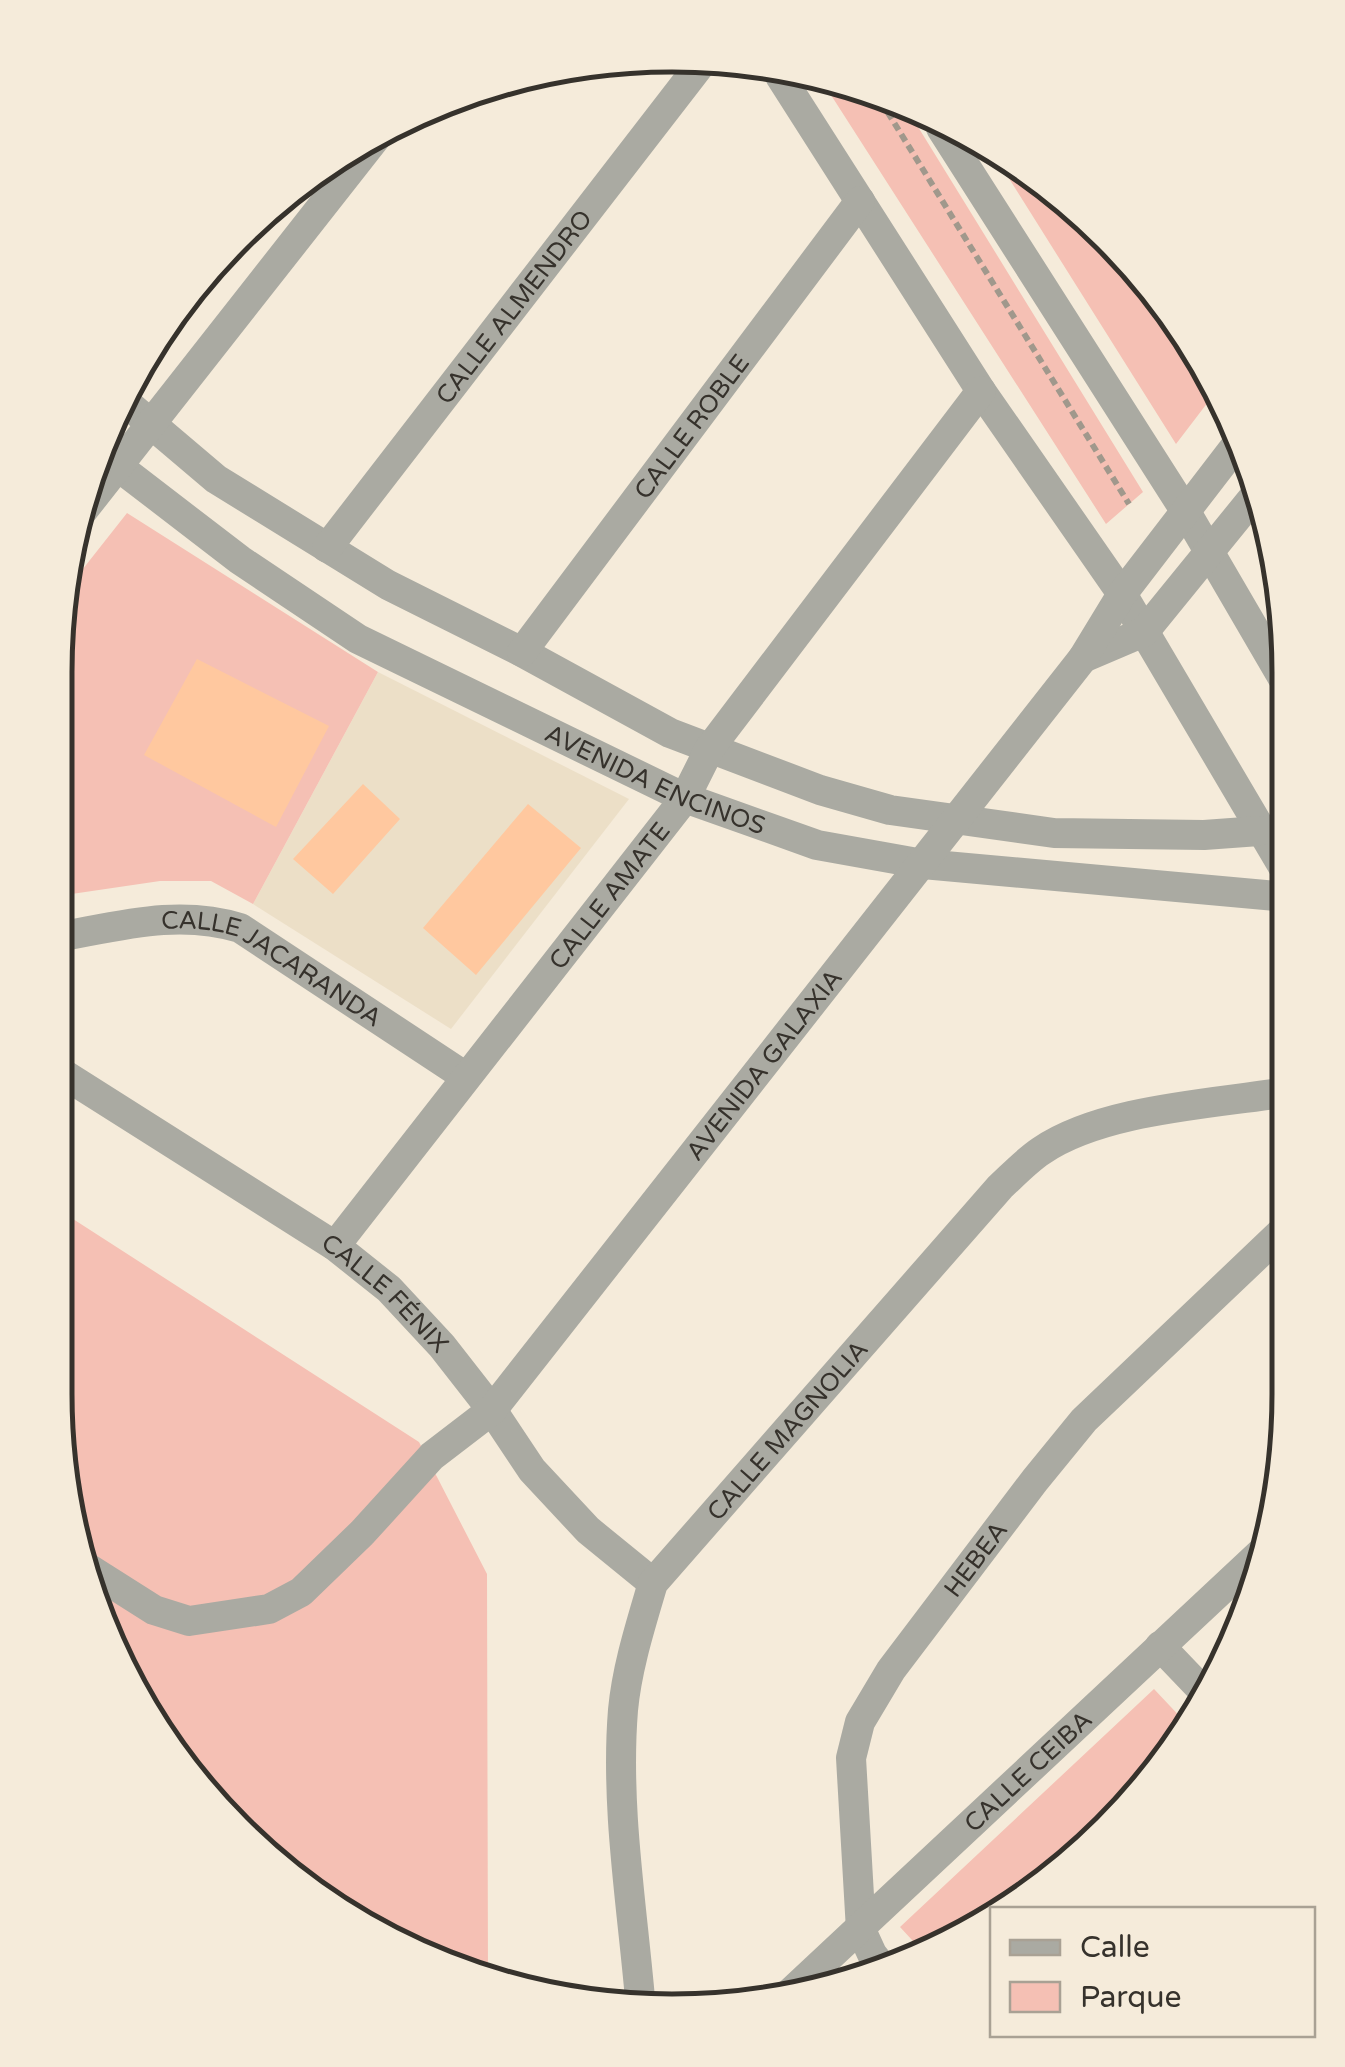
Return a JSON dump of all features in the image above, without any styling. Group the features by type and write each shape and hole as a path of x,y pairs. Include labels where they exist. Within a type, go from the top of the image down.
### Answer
{"street":[{"name":"CALLE ALMENDRO","path":"328,548 694,73"},
{"path":"785,83 981,391 1122,594 1272,850"},
{"path":"949,140 1186,512 1272,659"},
{"path":"115,452 150,423 355,164"},
{"name":"CALLE ROBLE","path":"522,652 860,201"},
{"name":"CALLE AMATE","path":"334,1246 685,798 710,748 981,391"},
{"name":"AVENIDA ENCINOS","path":"133,409 216,478 388,585 670,733 820,790 890,810 1054,833 1204,835 1260,831"},
{"name":"AVENIDA GALAXIA","path":"101,1575 154,1610 189,1621 269,1609 302,1592 432,1456 492,1410 1083,658 1122,594 1230,452"},
{"name":"AVENIDA ENCINOS","path":"111,462 240,560 358,639 685,798 818,846 922,864 1272,896"},
{"name":"AVENIDA GALAXIA","path":"1083,658 1144,632 1248,504"},
{"name":"CALLE JACARANDA","path":"72,934 164,918 210,919 240,928 466,1077"},
{"name":"CALLE FÉNIX","path":"72,1080 334,1246 389,1289 442,1346 532,1470 577,1518 653,1583"},
{"name":"CALLE MAGNOLIA","path":"640,1993 622,1789 623,1724 638,1631 653,1583 1000,1187 1039,1152 1103,1121 1272,1094"},
{"name":"HEBEA","path":"876,1959 861,1930 851,1758 860,1722 890,1670 1084,1420 1272,1241"},
{"name":"CALLE CEIBA","path":"807,1979 1247,1565"},
{"path":"1160,1646 1197,1685"}],"path":[{"path":"888,113 1129,504"}],"shaded area":[{"path":"378,672 629,799 451,1029 253,904"}],"green space":[{"path":"830,94 917,124 1143,492 1106,524"},
{"path":"1006,174 1038,196 1097,248 1149,307 1192,372 1208,402 1176,444"},
{"path":"127,513 378,672 253,904 211,881 160,881 72,894 72,672 82,571"},
{"path":"72,1218 419,1442 487,1574 488,1965 443,1949 372,1914 277,1846 196,1760 134,1660 104,1587 78,1473 72,1394"},
{"path":"1154,1689 1179,1715 1124,1790 1038,1871 972,1914 915,1943 900,1927"}],"building":[{"path":"197,659 329,726 276,827 144,755"},
{"path":"363,784 400,819 333,894 293,859"},
{"path":"528,804 581,848 476,975 423,928"}]}
